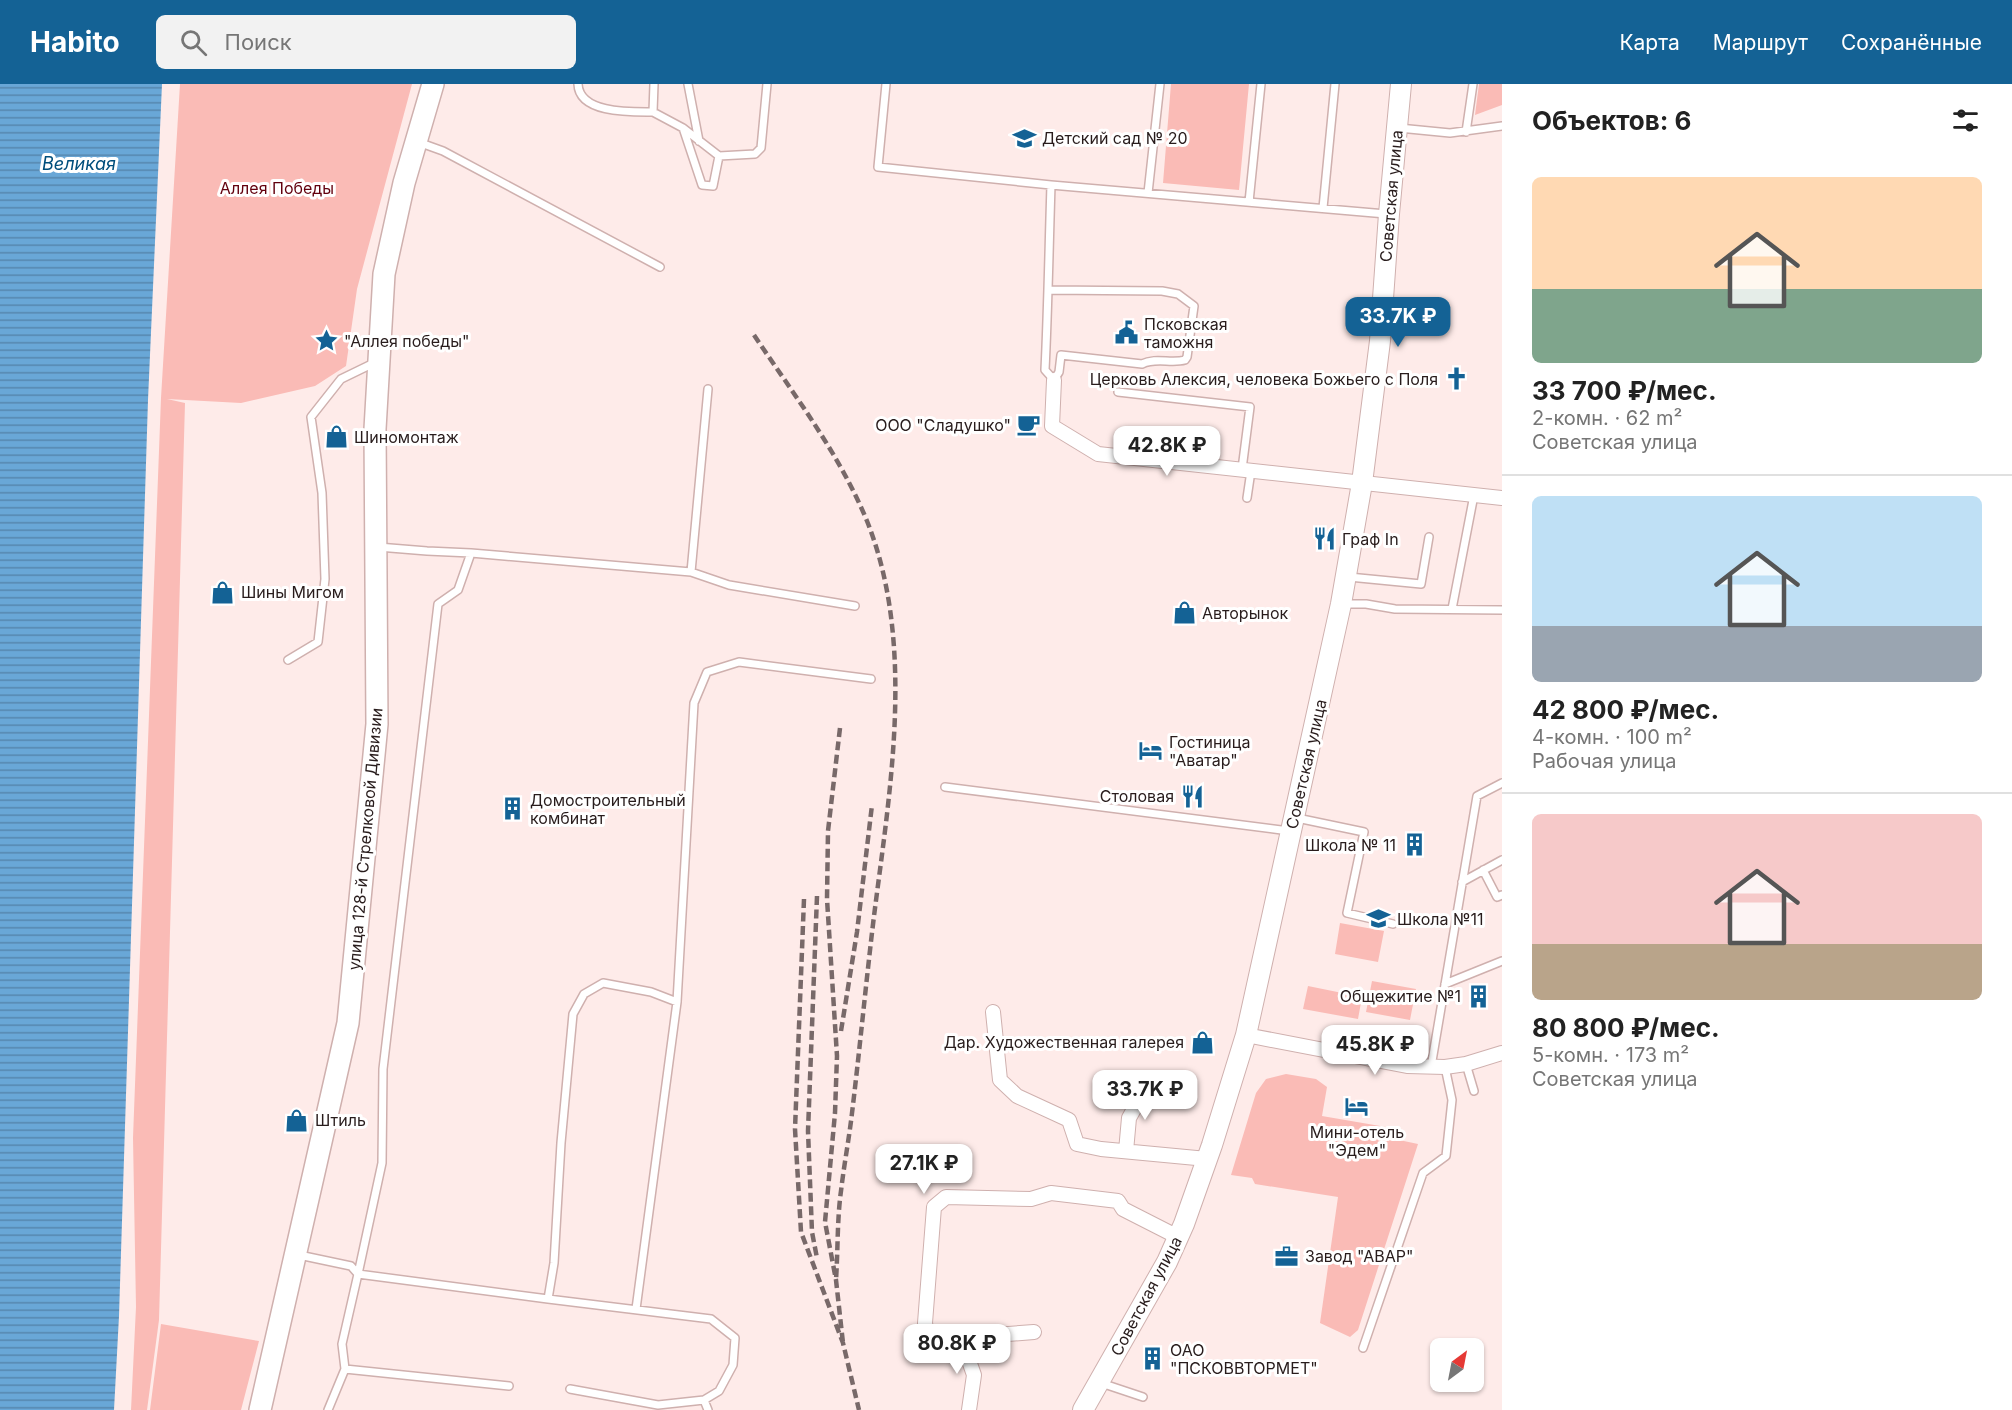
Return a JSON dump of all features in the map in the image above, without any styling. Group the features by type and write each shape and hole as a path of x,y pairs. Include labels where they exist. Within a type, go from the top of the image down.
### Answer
{"main road":[{"name":"улица 128-й Стрелковой Дивизии","path":"260,1410 348,1023 377,724 375,429 384,274 404,183 433,84"}],"street":[{"name":"Советская улица","path":"1083,1410 1167,1263 1207,1159 1246,1035 1341,604 1362,483 1380,341 1401,84"},
{"path":"1054,380 1052,426 1098,454 1502,498"},
{"path":"993,1012 1000,1080 1017,1096 1069,1119 1077,1144 1207,1159"},
{"path":"1246,1035 1407,1066 1445,1067 1466,1064 1502,1053"},
{"path":"1126,1151 1129,1118 1148,1084"},
{"path":"1034,1332 928,1340 925,1323 934,1208 946,1197 1031,1199 1051,1193 1118,1201 1123,1209 1178,1237"},
{"path":"961,1338 974,1375 969,1410"}],"lane":[{"path":"578,84 583,97 596,106 634,112 653,112 683,128 719,156 755,154 760,148 767,84"},
{"path":"653,112 654,84"},
{"path":"688,84 699,141"},
{"path":"886,84 878,167 1051,185 1389,214"},
{"path":"1148,193 1160,84"},
{"path":"1249,202 1261,84"},
{"path":"1323,208 1335,84"},
{"path":"1466,132 1473,84"},
{"path":"1396,128 1450,133 1502,126"},
{"path":"683,128 702,185 713,186 719,156"},
{"path":"416,141 443,151 660,267"},
{"path":"1048,290 1162,291 1178,294 1194,306 1187,357 1177,362 1150,360 1142,364 1061,355 1059,372 1054,380 1045,370 1051,185"},
{"path":"288,660 318,642 325,579 322,493 311,417 341,379 378,361"},
{"path":"691,572 708,389"},
{"path":"1118,392 1250,407 1246,470 1247,498"},
{"path":"1452,609 1474,495"},
{"path":"1346,577 1421,584 1428,537"},
{"path":"376,546 691,572 729,585 855,606"},
{"path":"328,1410 345,1369 342,1344 382,1163 383,1069 438,604 458,590 471,553"},
{"path":"1341,604 1366,604 1395,609 1502,610"},
{"path":"636,1309 677,1002 694,703 707,672 739,662 871,679"},
{"path":"1431,1067 1477,796 1502,783"},
{"path":"945,787 1364,832 1347,913 1393,924"},
{"path":"1462,882 1502,860"},
{"path":"1484,870 1497,897 1502,895"},
{"path":"1445,984 1502,961"},
{"path":"548,1299 554,1263 561,1143 573,1014 584,994 603,983 651,992 677,1002"},
{"path":"1466,1064 1474,1091"},
{"path":"1363,1348 1423,1173 1446,1156 1452,1101 1445,1067"},
{"path":"297,1254 314,1260 351,1266 358,1274 711,1319 735,1338 732,1365 719,1391 704,1400 658,1408 570,1389"},
{"path":"345,1369 509,1386"},
{"path":"1098,1383 1143,1397"},
{"path":"704,1400 708,1410"}],"green space":[{"name":"Аллея Победы","path":"180,84 412,84 357,289 346,366 315,386 241,403 167,399 185,403 159,1320 147,1410 131,1410 136,1307 133,1138 161,398"},
{"path":"1171,84 1249,84 1239,190 1163,183"},
{"path":"1479,84 1502,84 1502,105 1475,115"},
{"path":"1340,923 1384,931 1378,962 1335,954"},
{"path":"1372,981 1416,989 1410,1020 1366,1012"},
{"path":"1308,986 1362,997 1358,1019 1303,1009"},
{"path":"1286,1074 1316,1079 1327,1087 1322,1116 1386,1127 1385,1137 1418,1144 1358,1330 1350,1337 1320,1323 1338,1197 1255,1184 1252,1178 1231,1175 1256,1093 1266,1079"},
{"path":"161,1324 259,1341 241,1410 150,1410"}],"water":[{"name":"Великая","path":"0,84 162,84 148,400 119,1316 114,1410 0,1410"}],"railway":[{"path":"754,335 815,425 856,496 867,521 882,568 891,617 895,667 892,768 840,1202 836,1280"},
{"path":"840,728 828,831 827,899 837,1056 835,1113 825,1222 836,1280 843,1343"},
{"path":"841,1031 857,932 872,805"},
{"path":"817,896 808,1131 812,1232 817,1258"},
{"path":"804,899 795,1129 801,1232 843,1343 859,1410"}],"place":[{"name":"Детский сад № 20","path":"1024,138"},
{"name":"Псковская таможня","path":"1126,333"},
{"name":"\"Аллея победы\"","path":"326,341"},
{"name":"Церковь Алексия, человека Божьего с Поля","path":"1456,379"},
{"name":"ООО \"Сладушко\"","path":"1029,425"},
{"name":"Шиномонтаж","path":"336,437"},
{"name":"Граф In","path":"1324,539"},
{"name":"Шины Мигом","path":"223,592"},
{"name":"Авторынок","path":"1184,613"},
{"name":"Гостиница \"Аватар\"","path":"1151,751"},
{"name":"Столовая","path":"1192,796"},
{"name":"Домостроительный комбинат","path":"512,809"},
{"name":"Школа № 11","path":"1414,845"},
{"name":"Школа №11","path":"1379,919"},
{"name":"Общежитие №1","path":"1479,996"},
{"name":"Дар. Художественная галерея","path":"1202,1042"},
{"name":"Мини-отель \"Эдем\"","path":"1357,1107"},
{"name":"Штиль","path":"297,1120"},
{"name":"Завод \"АВАР\"","path":"1287,1256"},
{"name":"ОАО \"ПСКОВВТОРМЕТ\"","path":"1152,1359"}]}
